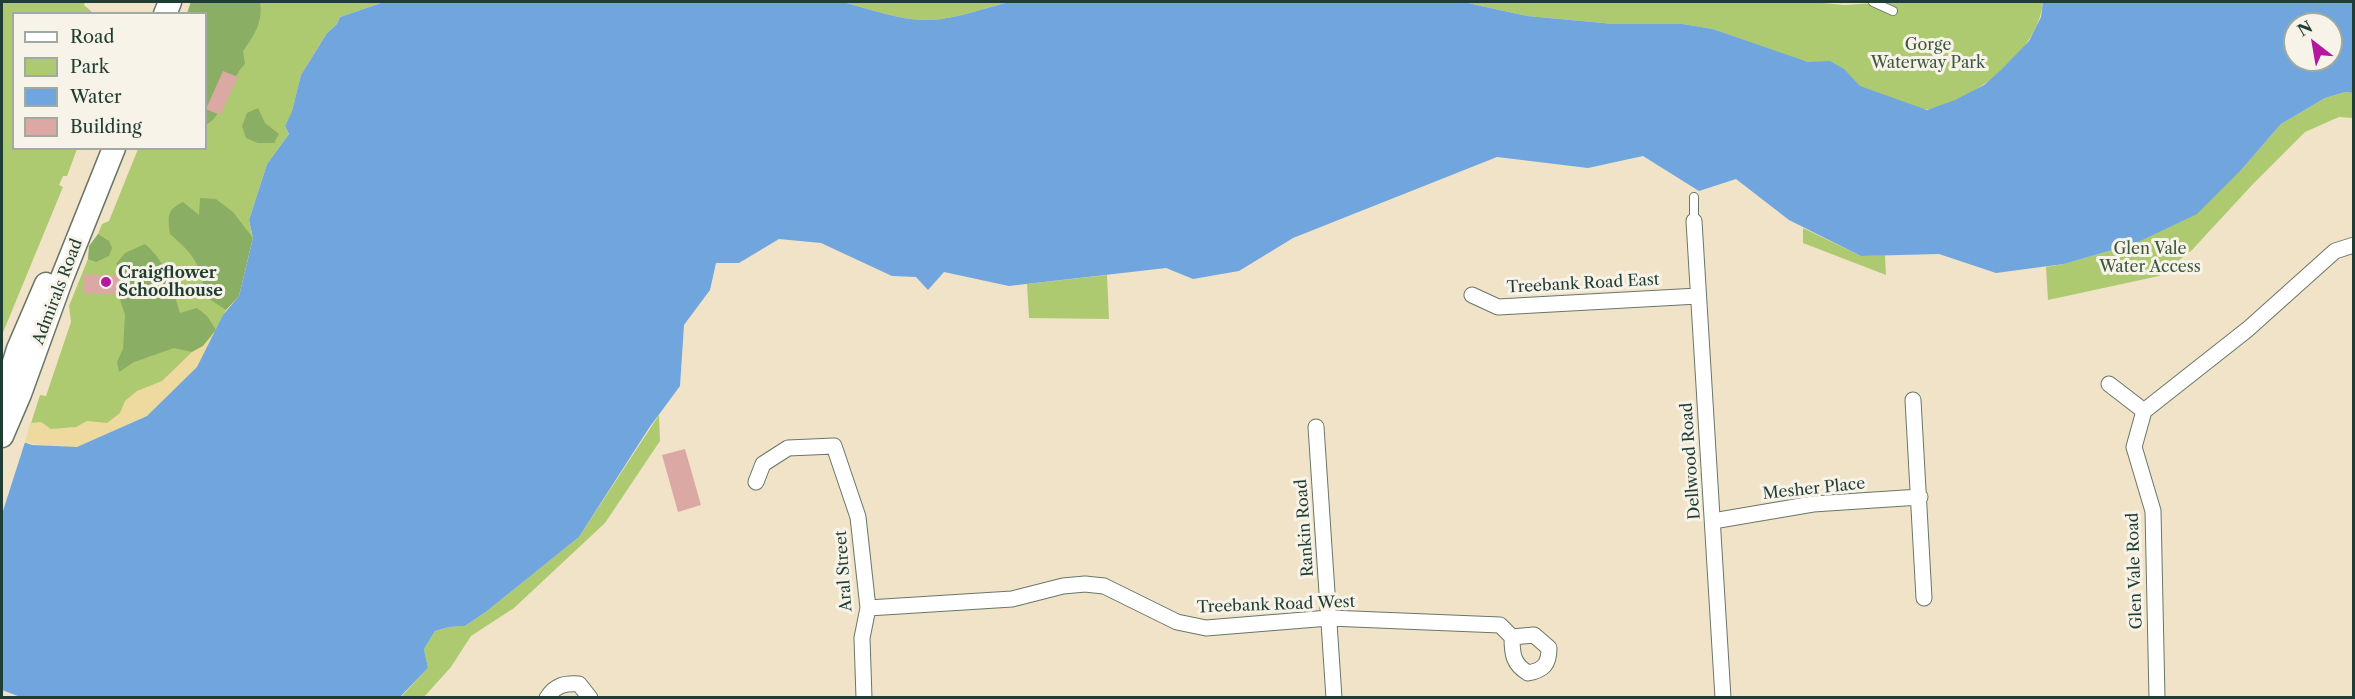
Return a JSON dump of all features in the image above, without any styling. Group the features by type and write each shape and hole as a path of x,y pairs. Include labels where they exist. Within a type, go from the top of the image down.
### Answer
{"main road":[{"name":"Admirals Road","path":"2,436 8,395 99,150"},
{"name":"Admirals Road","path":"8,395 62,278 113,150"}],"street":[{"name":"Dellwood Road","path":"1694,221 1723,698"},
{"path":"2109,384 2145,411 2248,329 2335,251 2354,245"},
{"name":"Treebank Road East","path":"1472,295 1498,307 1698,296"},
{"path":"1913,400 1924,598"},
{"name":"Glen Vale Road","path":"2145,411 2134,447 2153,511 2157,698"},
{"name":"Rankin Road","path":"1316,428 1334,698"},
{"name":"Aral Street","path":"756,482 763,464 788,448 834,446 858,517 868,608 862,638 864,698"},
{"name":"Mesher Place","path":"1713,521 1813,504 1920,497"},
{"name":"Treebank Road West","path":"868,608 1012,599 1063,586 1085,584 1104,586 1168,618 1193,627 1206,628 1329,618 1500,625 1512,637"},
{"path":"547,698 552,690 565,683 579,684 590,698"}],"lane":[{"path":"1873,2 1893,11"},
{"path":"1694,197 1694,221"}],"green space":[{"path":"2,2 85,2 84,5 92,12 12,12 12,150 77,150 67,176 63,176 59,185 63,187 2,335"},
{"path":"191,2 384,2 340,17 311,59 285,126 289,134 267,164 249,220 253,238 226,310 197,367 147,416 25,442 40,395 46,396 71,322 69,306 102,224 109,221 138,150 207,150 207,12 187,12"},
{"path":"191,2 260,2 257,28 243,51 245,64 234,80 218,114 207,124 207,12 188,12"},
{"path":"843,2 1010,2 960,15 918,20 897,17"},
{"name":"Gorge Waterway Park","path":"1463,2 1810,2 1845,5 1892,2 2043,2 2039,21 2030,38 2002,70 1967,95 1925,109 1867,99 1850,88 1821,62 1798,59 1713,29 1683,24 1614,24 1527,16"},
{"name":"Glen Vale Water Access","path":"2345,92 2353,93 2353,118 2339,117 2305,132 2192,250 2159,276 2048,300 2046,267 2136,243 2242,169 2281,124 2325,98"},
{"path":"258,108 265,123 279,134 274,143 258,143 246,138 242,126 247,113"},
{"path":"200,198 216,199 233,212 253,238 239,297 226,310 205,296 195,261 191,254 170,234 169,215 171,211 183,202 199,215"},
{"path":"1803,228 1861,256 1885,255 1886,275 1803,243"},
{"path":"98,234 109,241 112,248 109,256 96,262 88,259 89,246"},
{"path":"145,244 164,267 180,313 197,308 207,316 216,330 203,346 192,352 174,348 134,362 119,372 117,362 123,349 125,315 119,296 128,276 116,264 125,253"},
{"path":"1107,275 1109,319 1029,318 1027,284"},
{"path":"659,415 660,441 605,523 514,608 471,636 451,667 424,697 400,698 428,668 424,649 435,631 465,626 579,537"}],"sand":[{"path":"384,2 248,322 147,416 77,447 50,447 25,442 30,423 41,422 51,429 76,427 87,421 107,423 120,413 125,401 137,391 162,381 192,352 203,346 216,330 226,310 239,296 253,238 249,220 267,164 289,134 285,126 292,111 301,75 327,33 337,24 340,17"}],"water":[{"path":"384,2 843,2 897,17 929,20 960,15 1010,2 1463,2 1527,16 1614,24 1683,24 1713,29 1808,62 1830,61 1844,69 1860,86 1927,110 1955,100 1984,85 2002,69 2029,41 2041,17 2043,2 2353,2 2353,93 2345,92 2325,98 2281,124 2242,169 2197,214 2136,243 2064,264 1996,273 1939,254 1861,256 1789,220 1736,179 1699,191 1643,156 1588,168 1497,157 1293,238 1239,271 1193,279 1166,268 1009,286 944,272 928,290 916,277 892,276 821,243 779,239 739,263 716,263 710,290 684,325 680,386 649,428 579,537 465,626 435,631 424,649 428,668 400,697 23,698 2,690 2,428 12,438 32,445 77,447 147,416 197,367 223,315 239,296 253,238 249,220 267,164 289,134 285,126 292,111 301,75 327,33 337,24 340,17"}],"pier":[{"path":"2,425 13,435 26,439 2,514"}],"building":[{"path":"223,71 238,77 220,115 207,109"},
{"name":"Craigflower Schoolhouse","path":"84,274 128,276 127,295 83,293"},
{"path":"685,449 701,505 678,512 662,455"}],"place":[{"name":"Craigflower Schoolhouse","path":"106,282"}]}
